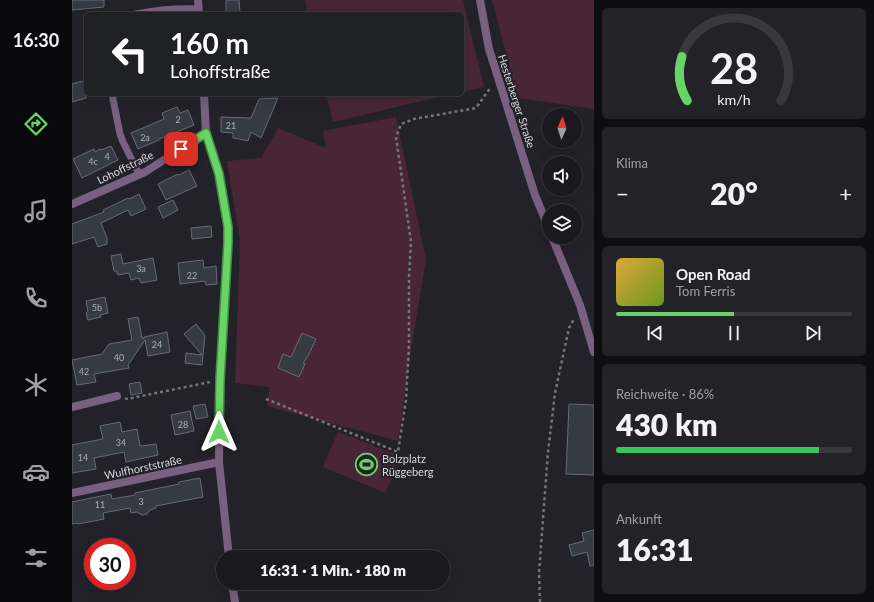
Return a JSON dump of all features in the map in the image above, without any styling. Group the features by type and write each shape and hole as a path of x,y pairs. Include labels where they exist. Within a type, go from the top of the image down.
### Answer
{"street":[{"path":"198,0 199,11"},
{"name":"Hesterberger Straße","path":"480,0 488,49 542,212"},
{"path":"204,96 206,133 219,174 228,227 220,380 219,462 229,550"},
{"name":"Lohoffstraße","path":"72,204 139,174 206,133"},
{"path":"555,244 580,305 594,352"},
{"path":"72,407 117,396"},
{"name":"Wulfhorststraße","path":"72,493 219,462"},
{"path":"233,590 235,602"}],"lane":[{"path":"147,12 188,8 199,11"},
{"path":"112,96 120,134 139,174"}],"path":[{"path":"266,399 398,452 407,384 411,242 396,137 401,124 414,119 476,108 498,79"},
{"path":"540,602 539,573 548,452 555,393 569,328 580,305"},
{"path":"117,396 127,399 220,380"}],"shaded area":[{"path":"305,0 463,0 484,87 464,92 464,12 308,12"},
{"path":"492,0 594,0 594,109 518,98"},
{"path":"326,96 443,96 333,122"},
{"path":"396,117 426,260 398,441 267,406 270,387 235,383 240,240 227,161 261,158 278,128 326,148 323,131"},
{"name":"Bolzplatz Rüggeberg","path":"338,432 400,456 386,493 323,467"}],"building":[{"path":"72,0 104,0 104,7 72,10"},
{"path":"226,0 239,0 240,12 226,12"},
{"path":"84,81 84,96 86,96 86,98 72,102 72,84"},
{"path":"278,98 261,138 251,132 248,141 233,138 233,133 221,132 221,117 251,118 259,99"},
{"path":"177,107 180,113 188,110 194,125 138,149 131,133 164,119 162,113"},
{"path":"111,146 118,160 82,178 73,159 94,149 95,152"},
{"path":"189,170 197,186 166,200 158,184"},
{"path":"139,194 146,209 131,216 128,210 101,223 107,238 107,244 98,247 94,237 72,244 72,224 104,212 103,210"},
{"path":"173,200 178,210 163,218 158,207"},
{"path":"211,226 212,237 192,239 191,228"},
{"path":"121,254 123,264 153,258 157,280 141,283 139,278 131,280 129,273 118,275 116,271 114,271 111,256"},
{"path":"203,260 204,268 216,266 217,284 206,285 205,281 180,284 178,263"},
{"path":"105,297 108,313 100,315 101,317 88,320 86,313 88,311 86,301"},
{"path":"138,317 142,338 167,332 170,352 148,356 145,340 128,365 129,368 94,374 96,382 77,385 72,360 102,354 109,344 132,340 128,319"},
{"path":"196,324 205,335 202,365 185,363 186,353 202,355 184,334"},
{"path":"302,333 316,339 303,363 305,364 299,377 278,368 283,354 291,357"},
{"path":"140,382 142,393 131,395 129,384"},
{"path":"205,404 208,417 196,419 193,406"},
{"path":"569,404 594,405 594,475 566,474"},
{"path":"190,411 194,431 175,435 171,415"},
{"path":"120,422 122,432 137,429 140,446 156,444 158,455 126,462 124,452 94,458 96,469 72,473 72,445 103,439 100,426"},
{"path":"200,478 203,497 156,506 156,508 150,510 147,514 142,515 137,512 131,513 130,508 103,513 104,519 72,524 72,502 111,494 112,499 135,495 135,493"},
{"path":"594,530 594,565 590,566 587,552 572,556 569,545 584,541 582,533"}],"place":[{"name":"Bolzplatz Rüggeberg","path":"366,464"}],"route":[{"path":"181,149 206,133 219,174 228,227 220,380 219,432"}]}
